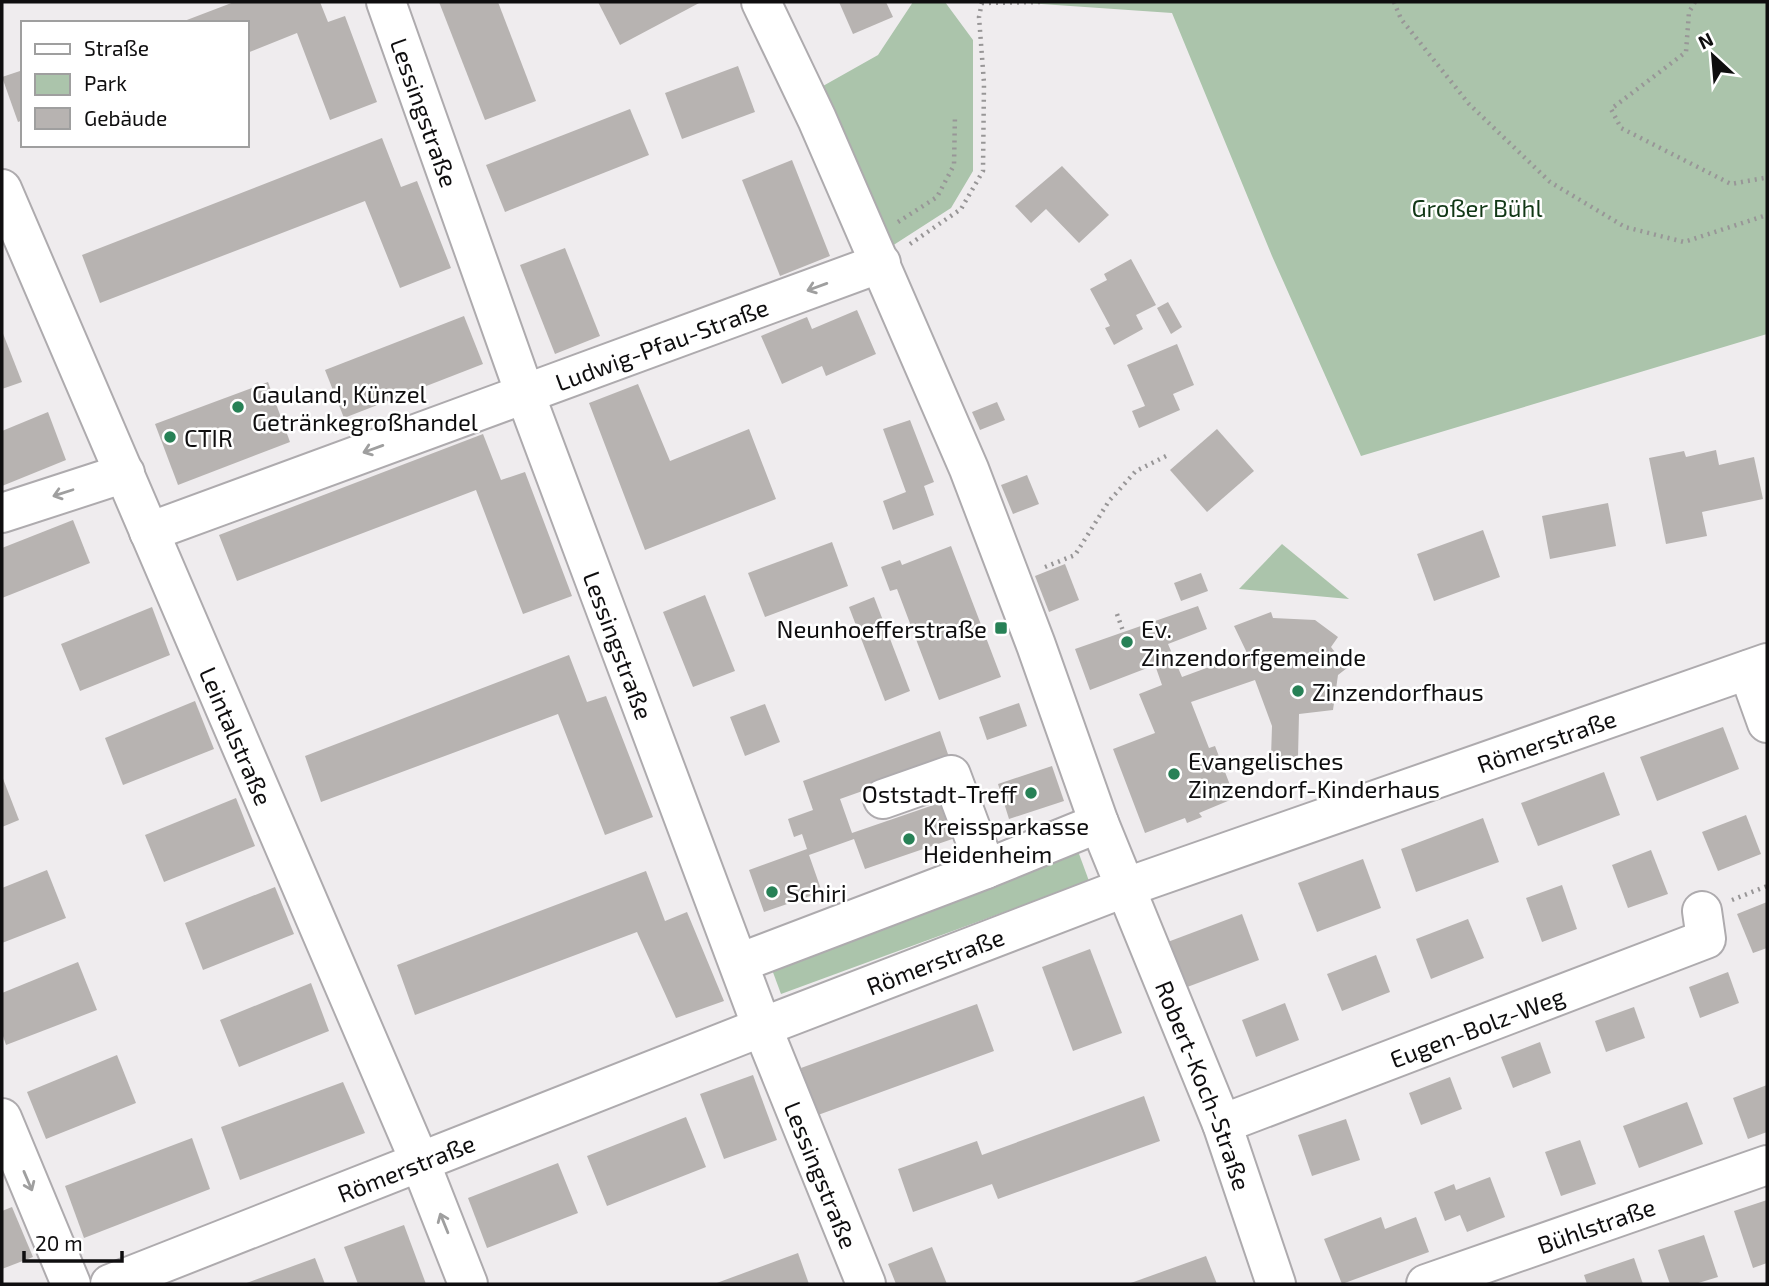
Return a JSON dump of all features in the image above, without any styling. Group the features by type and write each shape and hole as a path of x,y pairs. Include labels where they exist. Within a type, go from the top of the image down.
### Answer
{"street":[{"name":"Lessingstraße","path":"386,2 525,394 762,1027 866,1284"},
{"path":"761,2 876,251 969,469 1124,888"},
{"name":"Leintalstraße","path":"2,189 419,1162 468,1284"},
{"name":"Ludwig-Pfau-Straße","path":"149,532 525,394 876,251"},
{"path":"2,513 125,473"},
{"path":"1758,667 1767,723"},
{"name":"Römerstraße","path":"110,1284 762,1027 1124,888 1758,667"},
{"path":"883,799 951,775 986,869"},
{"path":"739,963 1099,823"},
{"name":"Robert-Koch-Straße","path":"1124,888 1222,1124 1276,1284"},
{"name":"Eugen-Bolz-Weg","path":"1222,1124 1706,939 1702,911"},
{"path":"2,1118 71,1284"},
{"name":"Bühlstraße","path":"1426,1284 1767,1165"}],"path":[{"path":"876,251 961,209 983,171 984,83 979,17 982,3 1044,2"},
{"path":"1394,2 1401,19 1469,104 1550,182 1625,226 1684,242 1767,215"},
{"path":"1695,2 1689,12 1686,52 1611,109 1621,128 1731,184 1767,175"},
{"path":"876,251 937,197 954,165 955,115"},
{"path":"1012,581 1075,555 1109,501 1136,471 1168,455"},
{"path":"1117,614 1123,631"}],"green space":[{"path":"913,2 945,2 973,40 973,171 951,208 892,246 823,86 878,55"},
{"name":"Großer Bühl","path":"1012,2 1767,2 1767,334 1361,456 1272,256 1172,13"},
{"path":"1282,544 1349,599 1239,589"},
{"path":"1075,843 1089,881 781,994 767,956"}],"building":[{"path":"234,2 320,2 328,22 345,16 377,102 330,120 297,33 248,53 248,21 184,21"},
{"path":"439,2 498,2 536,101 485,120"},
{"path":"598,2 701,2 620,45"},
{"path":"839,2 886,2 893,17 853,34"},
{"path":"738,66 755,112 682,139 665,93"},
{"path":"21,71 21,121 18,122 2,77"},
{"path":"630,109 649,155 505,212 486,165"},
{"path":"382,138 401,187 417,181 451,268 400,288 365,201 100,303 82,255"},
{"path":"792,160 830,256 780,276 742,180"},
{"path":"1062,166 1109,215 1079,243 1046,209 1031,223 1015,206"},
{"path":"565,248 600,336 555,354 520,265"},
{"path":"1131,259 1156,305 1136,315 1143,329 1114,345 1105,328 1110,326 1090,289 1107,280 1104,274"},
{"path":"1168,302 1182,327 1171,334 1157,308"},
{"path":"857,310 876,354 826,376 822,366 782,384 761,336 807,317 812,329"},
{"path":"464,316 483,364 344,418 325,370"},
{"path":"2,331 22,382 2,389"},
{"path":"1177,344 1194,385 1173,394 1180,410 1139,428 1132,411 1145,406 1127,365"},
{"path":"268,382 290,442 178,485 155,424"},
{"path":"638,384 670,461 749,429 776,499 645,550 589,403"},
{"path":"997,402 1005,420 980,430 972,412"},
{"path":"48,412 66,460 2,486 2,431"},
{"path":"910,420 934,482 924,486 934,515 893,530 883,501 906,492 883,429"},
{"path":"1217,429 1254,471 1207,512 1170,470"},
{"path":"483,434 501,480 525,472 572,596 523,614 476,490 237,581 219,535"},
{"path":"1716,450 1719,465 1754,457 1763,499 1702,512 1707,536 1666,544 1649,458 1684,451 1686,457"},
{"path":"1027,475 1039,504 1013,514 1001,485"},
{"path":"1608,503 1616,546 1550,559 1542,516"},
{"path":"73,520 90,563 2,598 2,548"},
{"path":"1483,530 1500,577 1434,601 1417,554"},
{"path":"832,542 848,586 765,617 748,573"},
{"path":"951,546 1001,677 939,700 897,589 890,591 881,567 900,560 902,565"},
{"path":"1065,564 1079,600 1049,612 1035,576"},
{"path":"1201,573 1208,591 1181,601 1174,583"},
{"path":"705,595 735,671 693,687 663,612"},
{"path":"874,597 910,691 885,701 849,607"},
{"path":"1198,606 1207,629 1168,644 1182,677 1247,653 1234,626 1271,612 1273,618 1315,620 1338,637 1331,647 1347,668 1338,675 1333,710 1299,714 1298,757 1271,757 1272,726 1255,680 1191,702 1209,748 1215,746 1235,798 1199,813 1202,817 1187,823 1185,818 1145,833 1113,749 1155,733 1139,694 1162,685 1155,665 1090,690 1075,649"},
{"path":"152,607 170,655 80,691 61,644"},
{"path":"569,655 587,702 606,696 653,817 605,835 558,714 321,802 305,756"},
{"path":"195,701 214,749 123,785 105,738"},
{"path":"1019,703 1027,726 987,740 979,717"},
{"path":"765,704 780,742 745,756 730,717"},
{"path":"1723,727 1739,769 1657,801 1640,757"},
{"path":"940,731 950,760 840,799 852,833 951,799 964,835 865,869 854,839 809,855 822,892 764,912 749,870 807,849 802,834 794,837 788,819 813,810 803,781"},
{"name":"Oststadt-Treff","path":"1052,766 1064,801 1009,819 998,784"},
{"path":"1604,772 1620,815 1538,846 1521,803"},
{"path":"2,776 19,820 2,827"},
{"path":"236,798 255,846 164,882 145,835"},
{"path":"1746,815 1761,854 1718,871 1702,832"},
{"path":"1483,818 1499,862 1416,892 1401,849"},
{"path":"1651,850 1668,894 1628,908 1612,865"},
{"path":"1363,859 1381,908 1317,932 1298,883"},
{"path":"47,870 66,918 2,943 2,888"},
{"path":"646,871 665,921 687,912 724,1001 676,1018 637,932 415,1015 397,965"},
{"path":"1562,885 1577,929 1542,942 1526,898"},
{"path":"275,887 294,934 203,970 185,923"},
{"path":"1767,902 1767,948 1753,953 1737,914"},
{"path":"1242,914 1259,960 1182,989 1165,943"},
{"path":"1468,919 1484,958 1431,979 1416,939"},
{"path":"1090,949 1122,1033 1073,1051 1042,967"},
{"path":"1376,955 1390,992 1342,1011 1327,974"},
{"path":"78,962 97,1010 6,1045 2,1033 2,993"},
{"path":"1728,972 1739,1003 1700,1018 1689,987"},
{"path":"311,983 329,1031 239,1067 220,1020"},
{"path":"1285,1003 1299,1040 1256,1057 1242,1020"},
{"path":"977,1004 994,1051 818,1115 801,1068"},
{"path":"1634,1007 1645,1038 1606,1052 1595,1021"},
{"path":"1540,1042 1551,1073 1513,1088 1501,1057"},
{"path":"117,1055 136,1103 46,1139 27,1092"},
{"path":"753,1075 777,1140 724,1159 700,1094"},
{"path":"1450,1077 1462,1109 1421,1125 1409,1093"},
{"path":"343,1082 365,1133 240,1180 221,1127"},
{"path":"1767,1085 1767,1132 1748,1139 1733,1098"},
{"path":"1144,1096 1160,1141 998,1199 992,1184 913,1212 898,1169 977,1141 982,1155"},
{"path":"1687,1102 1703,1144 1639,1168 1623,1126"},
{"path":"686,1117 706,1167 607,1206 587,1156"},
{"path":"1346,1119 1360,1160 1312,1176 1298,1135"},
{"path":"192,1138 210,1189 84,1238 65,1186"},
{"path":"1580,1140 1596,1184 1561,1196 1545,1152"},
{"path":"558,1163 578,1213 487,1248 468,1198"},
{"path":"1490,1177 1505,1217 1467,1232 1460,1215 1445,1221 1434,1192 1454,1184 1456,1190"},
{"path":"1767,1200 1767,1263 1753,1268 1734,1211"},
{"path":"12,1207 33,1257 2,1269 2,1211"},
{"path":"1381,1217 1385,1229 1416,1217 1429,1252 1342,1284 1324,1239"},
{"path":"404,1225 426,1284 358,1284 344,1247"},
{"path":"1704,1235 1718,1277 1695,1284 1670,1284 1658,1250"},
{"path":"932,1247 947,1284 896,1284 888,1264"},
{"path":"798,1253 809,1284 714,1284"},
{"path":"1206,1256 1217,1284 1128,1284"},
{"path":"315,1258 325,1284 244,1284"},
{"path":"1634,1258 1643,1284 1587,1284 1584,1275"}],"place":[{"name":"Gauland, Künzel Getränkegroßhandel","path":"238,407"},
{"name":"CTIR","path":"170,437"},
{"name":"Neunhoefferstraße","path":"1001,628"},
{"name":"Ev. Zinzendorfgemeinde","path":"1127,642"},
{"name":"Zinzendorfhaus","path":"1298,691"},
{"name":"Evangelisches Zinzendorf-Kinderhaus","path":"1174,774"},
{"name":"Oststadt-Treff","path":"1031,793"},
{"name":"Kreissparkasse Heidenheim","path":"909,839"},
{"name":"Schiri","path":"772,892"}]}
